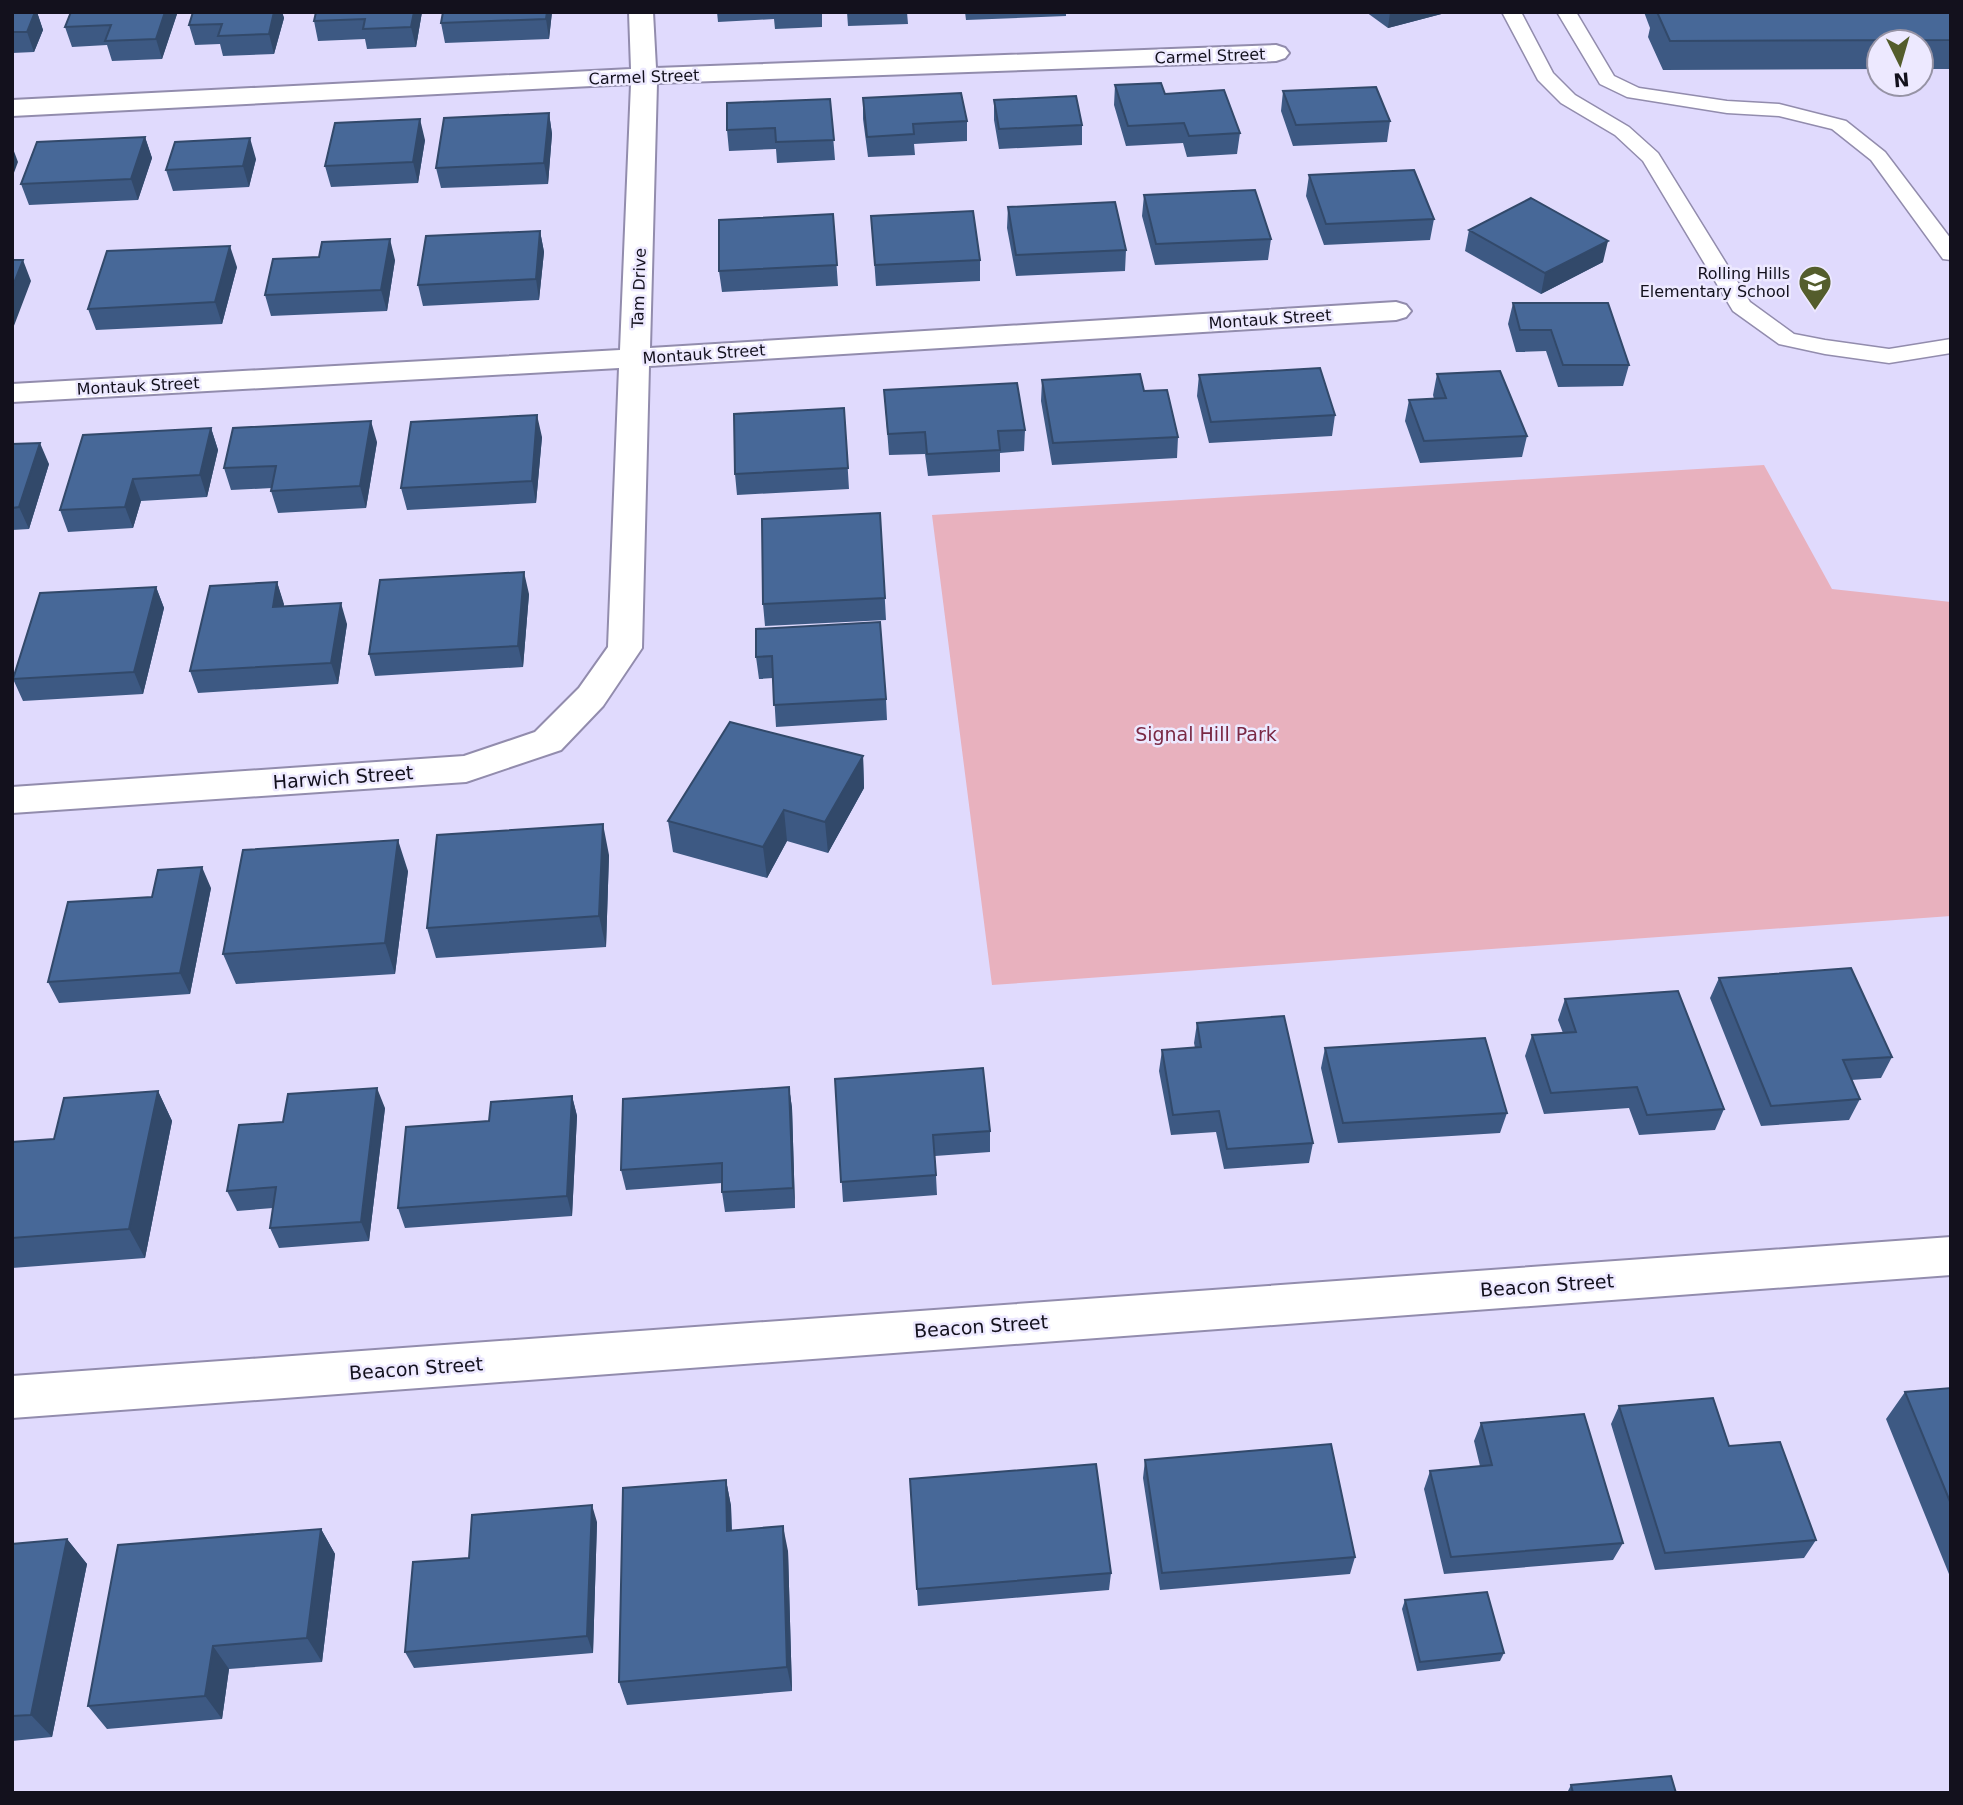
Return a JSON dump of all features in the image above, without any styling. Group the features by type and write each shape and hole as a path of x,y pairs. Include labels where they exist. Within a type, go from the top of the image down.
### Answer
{"street":[{"name":"Tam Drive","path":"625,648 637,358 644,76 641,12"},
{"name":"Carmel Street","path":"12,108 644,76 1276,54"},
{"name":"Montauk Street","path":"12,393 1396,311"},
{"name":"Harwich Street","path":"12,800 466,769 548,741 591,697 625,648"},
{"name":"Beacon Street","path":"12,1397 1951,1256"}],"lane":[{"path":"1511,12 1545,76 1568,99 1622,131 1651,157 1741,306 1787,339 1825,347 1889,356 1951,346"},
{"path":"1566,12 1607,80 1634,93 1727,107 1779,110 1839,125 1878,156 1951,254"}],"green space":[{"name":"Signal Hill Park","path":"1764,465 1832,589 1951,602 1951,916 992,985 932,515"}],"building":[{"path":"12,12 35,12 27,32 12,32"},
{"path":"71,12 165,12 156,39 105,41 111,25 65,27"},
{"path":"193,12 274,12 269,34 218,36 222,24 189,25"},
{"path":"316,12 414,12 411,27 363,29 365,19 314,21"},
{"path":"443,12 547,12 546,19 441,23"},
{"path":"1657,12 1951,12 1951,40 1935,40 1935,28 1865,28 1865,40 1670,41"},
{"path":"1161,83 1165,94 1224,90 1240,133 1189,136 1184,123 1128,126 1115,85"},
{"path":"1376,87 1390,121 1296,125 1283,91"},
{"path":"961,93 967,121 913,124 914,134 867,137 863,98"},
{"path":"1076,96 1082,125 999,129 994,100"},
{"path":"830,99 834,140 776,142 775,128 727,130 727,103"},
{"path":"549,113 544,163 436,168 444,118"},
{"path":"420,119 413,162 325,166 335,123"},
{"path":"145,137 131,179 21,184 37,142"},
{"path":"250,138 243,166 166,170 175,142"},
{"path":"1414,170 1434,219 1326,224 1309,175"},
{"path":"1255,190 1271,239 1156,244 1144,195"},
{"path":"1531,198 1608,241 1545,273 1469,230"},
{"path":"1115,202 1126,250 1016,255 1008,207"},
{"path":"973,211 980,260 875,265 871,216"},
{"path":"833,214 837,265 719,271 719,220"},
{"path":"540,231 536,279 418,285 426,236"},
{"path":"390,239 381,290 265,295 273,259 319,257 322,242"},
{"path":"230,246 215,302 88,309 107,251"},
{"path":"12,260 23,260 12,288"},
{"path":"1513,303 1608,303 1629,365 1563,365 1551,330 1520,330"},
{"path":"1320,368 1335,415 1211,422 1199,375"},
{"path":"1500,371 1527,436 1424,441 1409,400 1446,398 1437,374"},
{"path":"1140,374 1144,391 1167,390 1178,437 1053,443 1042,380"},
{"path":"1017,383 1025,430 998,431 1000,450 927,454 925,432 888,434 884,390"},
{"path":"844,408 848,468 735,474 734,414"},
{"path":"537,415 532,481 401,488 411,422"},
{"path":"371,421 360,486 271,491 276,466 224,468 233,428"},
{"path":"211,428 200,475 133,479 125,507 60,510 83,435"},
{"path":"40,443 19,507 12,508 12,444"},
{"path":"880,513 885,598 763,604 762,519"},
{"path":"524,572 518,646 369,654 380,580"},
{"path":"277,582 273,607 341,603 331,663 190,671 210,586"},
{"path":"156,587 134,672 13,679 40,593"},
{"path":"880,622 886,699 774,705 772,656 756,657 756,629"},
{"path":"730,722 863,756 825,822 784,810 763,847 668,821"},
{"path":"603,824 599,916 427,928 437,835"},
{"path":"398,840 385,943 223,954 243,850"},
{"path":"202,867 180,973 48,982 68,902 152,897 158,870"},
{"path":"1851,968 1892,1057 1843,1060 1860,1099 1771,1106 1719,978"},
{"path":"1678,991 1724,1109 1647,1115 1637,1087 1551,1093 1532,1035 1576,1032 1565,999"},
{"path":"1284,1016 1313,1143 1227,1149 1219,1111 1173,1115 1162,1050 1201,1047 1197,1023"},
{"path":"1485,1038 1507,1113 1343,1123 1325,1048"},
{"path":"983,1068 990,1131 933,1135 936,1175 841,1182 835,1079"},
{"path":"789,1087 793,1188 722,1192 722,1163 621,1170 623,1099"},
{"path":"377,1088 361,1222 270,1228 276,1187 227,1191 239,1125 283,1122 288,1094"},
{"path":"158,1091 129,1229 12,1238 12,1142 54,1139 64,1098"},
{"path":"572,1096 567,1196 398,1208 406,1127 489,1121 491,1102"},
{"path":"1951,1388 1951,1504 1905,1392"},
{"path":"1713,1398 1729,1446 1780,1442 1816,1540 1665,1553 1619,1406"},
{"path":"1584,1414 1623,1543 1451,1557 1430,1471 1492,1465 1481,1423"},
{"path":"1331,1444 1355,1557 1162,1573 1145,1460"},
{"path":"1096,1464 1111,1573 917,1589 910,1479"},
{"path":"726,1480 727,1531 783,1526 787,1667 619,1682 623,1488"},
{"path":"592,1505 587,1636 405,1652 413,1562 469,1558 472,1515"},
{"path":"321,1529 307,1638 213,1646 205,1696 88,1706 118,1545"},
{"path":"67,1539 31,1715 12,1716 12,1544"},
{"path":"1487,1592 1504,1653 1420,1662 1405,1600"},
{"path":"1671,1776 1676,1793 1573,1793 1571,1785"}],"place":[{"name":"Rolling Hills Elementary School","path":"1815,312"}]}
